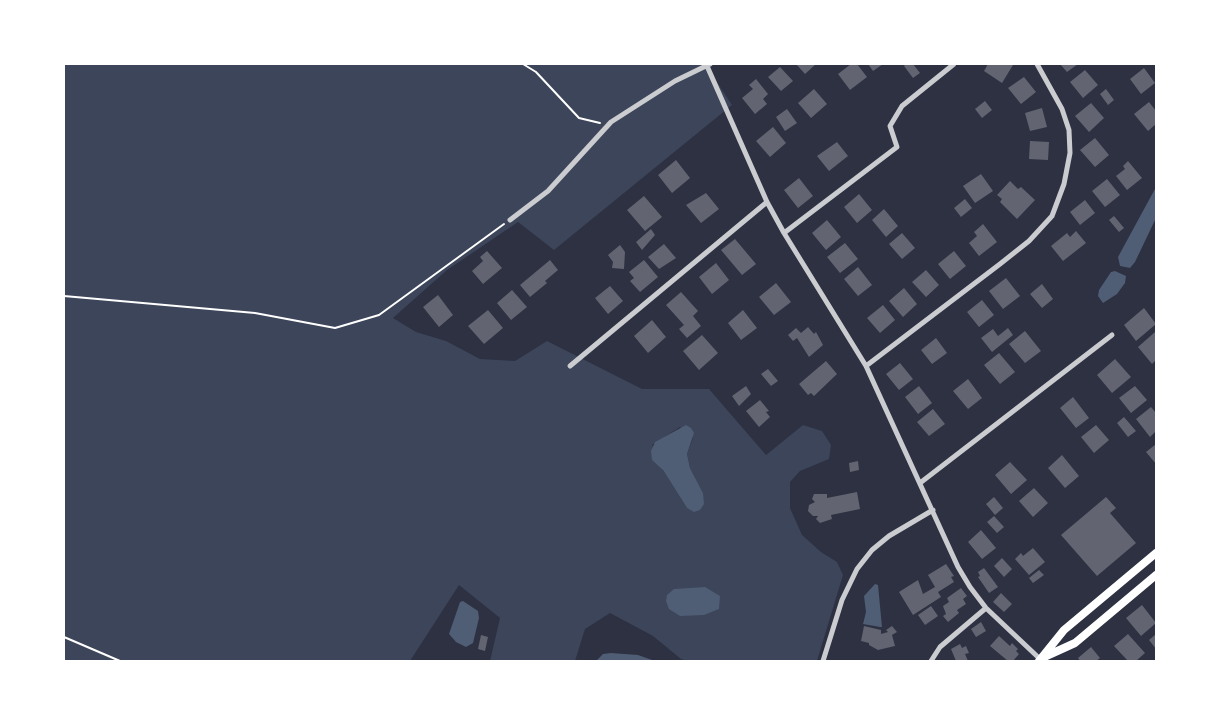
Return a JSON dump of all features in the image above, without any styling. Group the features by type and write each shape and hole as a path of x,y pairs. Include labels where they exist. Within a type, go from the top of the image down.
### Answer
{"main road":[{"path":"1040,660 1064,630 1156,553"},
{"path":"1040,660 1075,643 1156,575"}],"street":[{"path":"784,233 898,147 890,126 902,106 954,64"},
{"path":"866,366 1008,258 1029,241 1052,216 1064,184 1069,161 1069,130 1062,109 1037,64"},
{"path":"510,220 548,191 611,122 629,108 675,81 708,65 767,202 866,366 958,567 986,608 1040,660"},
{"path":"570,366 767,202"},
{"path":"920,483 1112,334"},
{"path":"823,661 842,600 857,569 872,550 889,536 933,510"},
{"path":"931,661 940,648 986,608"}],"path":[{"path":"523,64 536,72 578,118 602,123 611,122"},
{"path":"64,296 255,313 335,328 379,315 510,220"},
{"path":"64,637 120,661"}],"shaded area":[{"path":"64,64 710,64 707,67 732,105 554,250 518,222 447,270 393,318 416,332 446,341 480,359 515,361 547,341 642,389 709,389 766,455 803,425 822,431 831,445 829,459 800,471 790,482 790,508 802,535 821,552 837,562 843,575 817,661 687,661 681,659 653,636 610,613 585,629 575,661 490,661 500,618 459,585 410,661 64,661","holes":["680,427 693,438 687,454 690,468 703,493 687,508 663,470 652,445"]},
{"path":"1156,187 1156,218 1135,262 1130,268 1120,266 1118,257"},
{"path":"1115,271 1126,276 1125,283 1117,294 1103,303 1098,296 1099,290 1111,272"},
{"path":"686,425 694,433 687,454 690,468 703,493 704,504 700,510 694,512 687,508 663,470 652,460 651,451 655,442"},
{"path":"875,584 878,585 882,627 863,624 866,612 864,596"},
{"path":"705,587 720,596 719,609 704,615 680,616 669,609 666,601 667,595 674,589"},
{"path":"463,601 478,611 479,618 473,643 466,647 456,642 449,634 460,602"},
{"path":"603,654 638,655 655,661 596,661"}],"building":[{"path":"796,64 816,64 805,74"},
{"path":"851,64 857,64 867,77 850,90 838,74"},
{"path":"868,64 883,64 873,71"},
{"path":"906,64 913,64 920,73 913,78 904,66"},
{"path":"988,64 1013,65 1002,83 984,71"},
{"path":"1060,64 1078,64 1067,72"},
{"path":"780,67 793,81 781,91 768,77"},
{"path":"1144,68 1155,83 1141,94 1130,79"},
{"path":"1085,70 1098,85 1083,98 1070,82"},
{"path":"1024,77 1036,92 1021,104 1008,88"},
{"path":"756,79 768,94 763,99 767,104 755,114 742,98 753,89 749,85"},
{"path":"814,89 827,104 811,118 798,103"},
{"path":"1106,89 1114,100 1108,105 1100,94"},
{"path":"985,101 992,110 982,118 975,109"},
{"path":"1149,102 1156,111 1156,124 1148,131 1134,114"},
{"path":"1091,103 1104,118 1089,132 1075,116"},
{"path":"1042,108 1047,127 1030,131 1025,113"},
{"path":"787,109 797,123 785,131 776,117"},
{"path":"773,127 786,143 770,157 756,141"},
{"path":"1095,138 1109,155 1095,167 1080,150"},
{"path":"1030,141 1049,142 1048,160 1029,159"},
{"path":"837,142 848,156 829,171 817,156"},
{"path":"676,160 690,178 672,193 658,175"},
{"path":"1128,161 1142,178 1127,190 1116,176 1125,169 1123,166"},
{"path":"981,174 993,191 975,203 963,186"},
{"path":"799,178 813,196 798,208 784,190"},
{"path":"1107,179 1120,195 1105,207 1092,191"},
{"path":"1010,181 1018,189 1021,187 1035,200 1017,219 1000,202 1002,199 997,195"},
{"path":"706,193 719,209 701,223 686,205"},
{"path":"859,194 872,210 857,223 844,207"},
{"path":"644,196 662,217 645,231 627,210"},
{"path":"965,199 972,208 961,217 954,208"},
{"path":"1085,200 1095,213 1080,225 1070,212"},
{"path":"884,209 898,226 886,237 872,220"},
{"path":"1114,216 1124,228 1119,232 1109,220"},
{"path":"827,220 841,237 826,250 812,233"},
{"path":"983,224 997,242 979,256 969,243 977,236 974,232"},
{"path":"651,229 655,235 642,250 636,242"},
{"path":"1076,231 1086,243 1063,261 1051,246 1067,233 1070,237"},
{"path":"902,233 915,248 902,259 889,244"},
{"path":"735,239 756,264 742,275 721,250"},
{"path":"845,243 858,259 840,273 827,257"},
{"path":"664,244 676,258 659,269 648,257"},
{"path":"620,245 625,252 624,269 612,268 613,262 608,255"},
{"path":"487,251 502,268 483,284 472,271 483,261 480,257"},
{"path":"954,251 966,266 950,279 938,264"},
{"path":"550,260 558,270 545,281 547,283 530,297 520,285"},
{"path":"644,260 658,277 640,292 630,281 634,278 629,272"},
{"path":"716,263 729,280 712,294 699,277"},
{"path":"858,267 872,285 858,296 844,279"},
{"path":"926,270 939,285 926,297 912,282"},
{"path":"1006,278 1020,296 1003,309 989,291"},
{"path":"776,283 791,302 774,315 759,297"},
{"path":"1042,284 1053,299 1042,308 1030,294"},
{"path":"610,286 623,301 608,314 595,298"},
{"path":"904,288 917,304 903,317 889,301"},
{"path":"512,290 527,307 511,320 497,303"},
{"path":"681,292 698,311 693,316 701,326 687,338 679,329 684,325 666,305"},
{"path":"438,295 453,315 439,327 423,307"},
{"path":"982,300 994,315 979,327 967,312"},
{"path":"883,305 895,320 880,333 867,318"},
{"path":"1144,308 1156,324 1136,341 1124,325"},
{"path":"488,310 503,328 484,344 468,326"},
{"path":"743,310 757,328 741,340 728,323"},
{"path":"652,320 666,337 648,353 634,336"},
{"path":"808,327 814,334 816,332 823,345 809,357 797,338 793,341 788,335 796,328 801,333"},
{"path":"1008,328 1013,335 992,352 981,338 993,329 998,336"},
{"path":"1025,331 1041,351 1025,363 1009,344"},
{"path":"1155,332 1156,360 1152,364 1138,347"},
{"path":"702,335 718,353 699,370 683,351"},
{"path":"936,338 947,353 932,364 921,350"},
{"path":"999,353 1015,372 1000,384 984,365"},
{"path":"1115,359 1131,377 1112,393 1097,375"},
{"path":"826,361 837,374 814,396 811,393 808,395 799,384"},
{"path":"900,363 913,379 899,390 886,374"},
{"path":"768,369 778,381 771,386 761,374"},
{"path":"968,379 982,398 968,409 953,391"},
{"path":"746,386 751,394 739,406 732,396"},
{"path":"919,386 932,403 918,414 905,397"},
{"path":"1135,386 1147,400 1131,413 1119,398"},
{"path":"1073,397 1089,418 1076,428 1060,408"},
{"path":"760,400 769,411 766,412 770,417 759,427 746,411"},
{"path":"1151,407 1156,413 1156,431 1150,437 1136,419"},
{"path":"933,409 945,424 929,436 917,422"},
{"path":"1124,417 1136,431 1128,437 1117,423"},
{"path":"1096,425 1109,440 1094,453 1081,437"},
{"path":"1156,444 1156,464 1146,452"},
{"path":"1062,455 1079,476 1065,488 1048,468"},
{"path":"858,461 859,470 850,472 849,463"},
{"path":"1010,462 1027,480 1011,494 995,475"},
{"path":"1034,488 1048,503 1033,517 1019,501"},
{"path":"857,492 860,509 831,515 832,519 820,523 816,519 818,516 813,516 808,511 809,505 815,502 812,499 814,494 827,494 827,498"},
{"path":"994,497 1003,508 995,515 986,504"},
{"path":"1106,497 1116,508 1110,513 1136,543 1097,576 1061,535"},
{"path":"994,516 1004,527 997,533 987,522"},
{"path":"981,530 996,548 982,559 968,542"},
{"path":"1033,548 1045,562 1029,575 1015,559 1021,553 1023,556"},
{"path":"1002,558 1012,569 1004,577 994,566"},
{"path":"946,564 954,576 951,577 954,582 938,592 941,597 913,615 899,592 918,580 923,594 935,587 928,575"},
{"path":"984,568 998,587 989,593 978,577 980,576 978,572"},
{"path":"1039,570 1044,575 1033,583 1029,578"},
{"path":"961,588 967,596 963,599 966,604 957,610 959,613 948,622 943,616 946,614 943,606 949,602 947,598"},
{"path":"1001,593 1012,604 1004,612 993,602"},
{"path":"1142,605 1156,623 1141,636 1126,618"},
{"path":"931,606 938,616 925,625 918,615"},
{"path":"981,622 986,631 976,637 971,629"},
{"path":"864,626 881,630 881,634 888,632 886,630 892,626 897,632 892,635 895,646 878,650 869,645 869,643 861,641"},
{"path":"1128,634 1145,653 1136,661 1128,661 1114,646"},
{"path":"1156,634 1156,649 1149,640"},
{"path":"481,635 488,637 485,651 478,649"},
{"path":"999,636 1010,646 1012,643 1018,649 1016,651 1019,654 1013,661 1008,661 990,646"},
{"path":"960,644 962,648 966,646 969,653 965,654 968,661 956,661 951,649"},
{"path":"1091,647 1100,658 1096,661 1080,661 1078,658"}]}
